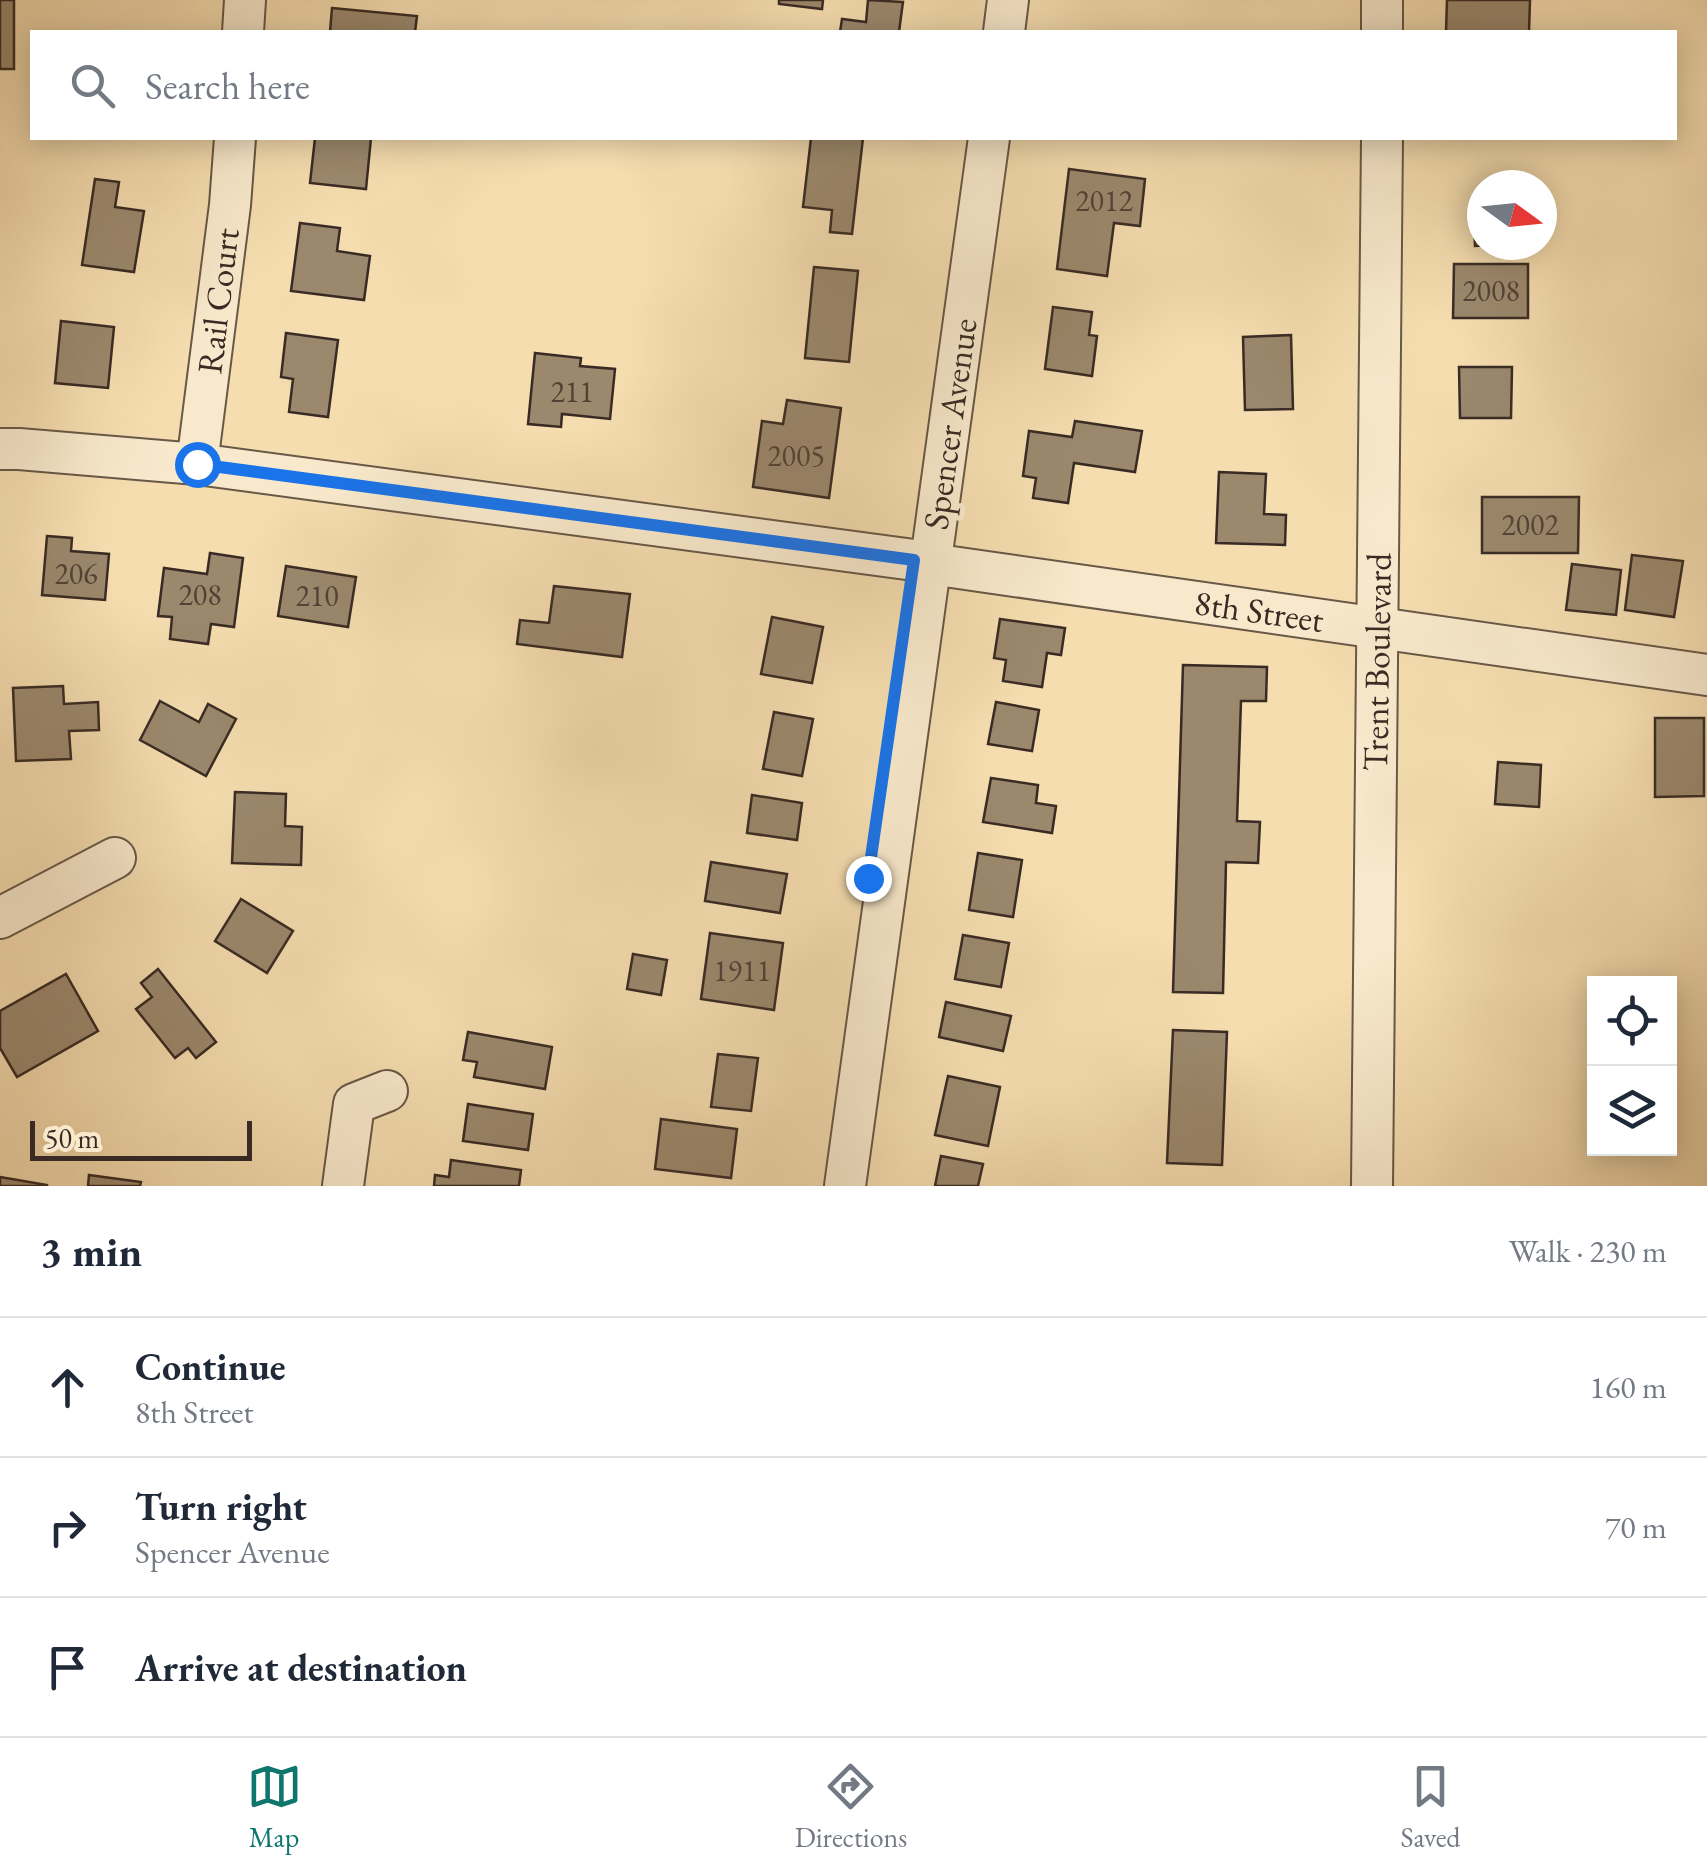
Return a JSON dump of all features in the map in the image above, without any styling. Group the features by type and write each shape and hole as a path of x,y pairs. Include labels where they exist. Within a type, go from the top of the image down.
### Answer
{"street":[{"path":"243,30 245,0"},
{"path":"980,30 984,0"},
{"path":"1004,30 1008,0"},
{"path":"1382,0 1382,30"},
{"name":"Rail Court","path":"197,464 236,140"},
{"name":"Spencer Avenue","path":"845,1186 922,562 967,140"},
{"name":"Spencer Avenue","path":"828,1186 868,878 989,140"},
{"name":"Trent Boulevard","path":"1372,1186 1382,140"},
{"name":"8th Street","path":"0,449 197,464 922,562 1707,676"},
{"path":"0,918 115,858"},
{"path":"1360,1186 1373,1083"},
{"path":"343,1186 354,1104 387,1090"}],"building":[{"path":"0,0 14,0 14,69 0,69"},
{"path":"779,0 823,0 822,9 779,4"},
{"path":"868,0 903,2 899,30 840,30 842,19 866,22"},
{"path":"1447,0 1530,0 1529,30 1446,30"},
{"path":"332,8 417,16 415,30 330,30"},
{"path":"315,140 371,140 366,189 310,183"},
{"path":"811,140 863,140 852,234 830,232 832,210 803,207"},
{"path":"1069,169 1145,179 1140,226 1114,223 1107,276 1057,269"},
{"path":"95,179 119,182 115,207 144,211 134,272 82,265"},
{"path":"300,223 340,228 337,251 370,256 364,300 291,291"},
{"path":"1454,264 1528,264 1528,318 1453,318"},
{"path":"814,267 858,271 849,362 805,358"},
{"path":"1053,307 1092,312 1089,335 1097,336 1092,376 1045,369"},
{"path":"61,321 114,327 108,388 55,383"},
{"path":"286,333 338,340 328,417 289,412 293,379 281,377"},
{"path":"1291,335 1293,409 1245,410 1243,337"},
{"path":"535,353 581,358 580,366 615,369 610,419 562,414 561,427 528,424"},
{"path":"1459,367 1512,367 1511,418 1460,418"},
{"path":"787,400 841,408 829,498 753,487 762,421 783,424"},
{"path":"1075,421 1142,431 1135,472 1074,463 1068,503 1033,498 1036,478 1023,476 1029,431 1072,437"},
{"path":"1219,472 1266,474 1264,514 1286,515 1285,545 1216,543"},
{"path":"1482,497 1579,497 1578,553 1482,553"},
{"path":"47,536 72,538 71,551 109,554 105,600 42,595"},
{"path":"210,553 243,558 234,627 211,624 208,644 170,639 172,617 158,616 164,568 207,574"},
{"path":"1632,555 1683,561 1674,617 1625,610"},
{"path":"1572,564 1621,570 1616,615 1566,610"},
{"path":"286,566 356,577 348,627 278,616"},
{"path":"554,586 630,594 622,657 517,644 520,620 549,623"},
{"path":"772,617 823,627 812,683 761,674"},
{"path":"1000,619 1065,628 1061,655 1047,653 1042,687 1003,681 1006,660 994,658"},
{"path":"1183,665 1267,667 1266,701 1241,701 1237,821 1260,822 1258,863 1226,862 1223,993 1173,992"},
{"path":"63,686 64,704 98,702 99,730 69,731 71,759 16,761 13,688"},
{"path":"160,701 199,722 208,704 236,719 206,776 140,740"},
{"path":"996,702 1039,710 1032,751 988,744"},
{"path":"774,712 813,719 802,776 763,769"},
{"path":"1655,718 1704,718 1704,796 1655,797"},
{"path":"1498,762 1541,765 1539,807 1495,804"},
{"path":"991,778 1038,785 1036,803 1056,806 1052,833 983,822"},
{"path":"235,792 286,794 285,826 302,827 301,865 232,863"},
{"path":"752,795 802,803 797,840 747,833"},
{"path":"978,853 1022,860 1013,917 969,910"},
{"path":"711,862 787,874 780,913 705,901"},
{"path":"241,899 293,931 267,973 215,941"},
{"path":"710,933 783,943 774,1010 701,999"},
{"path":"963,935 1009,943 1001,987 955,979"},
{"path":"633,954 667,960 661,995 627,989"},
{"path":"158,969 216,1042 196,1058 188,1048 175,1058 136,1009 152,997 141,983"},
{"path":"66,974 98,1031 17,1077 0,1048 0,1011"},
{"path":"946,1002 1011,1016 1003,1051 939,1037"},
{"path":"1173,1030 1227,1032 1222,1165 1167,1163"},
{"path":"468,1032 552,1047 545,1089 474,1077 477,1062 463,1060"},
{"path":"718,1054 758,1058 751,1111 711,1107"},
{"path":"948,1076 1000,1087 988,1146 935,1135"},
{"path":"468,1104 533,1114 528,1150 463,1141"},
{"path":"661,1119 737,1129 731,1178 655,1169"},
{"path":"941,1156 983,1164 978,1186 935,1186"},
{"path":"451,1160 521,1170 519,1186 434,1186 435,1175 449,1177"},
{"path":"89,1175 141,1182 140,1186 88,1186"},
{"path":"0,1177 47,1185 47,1186 0,1186"}],"route":[{"path":"197,464 914,560 868,878"}]}
